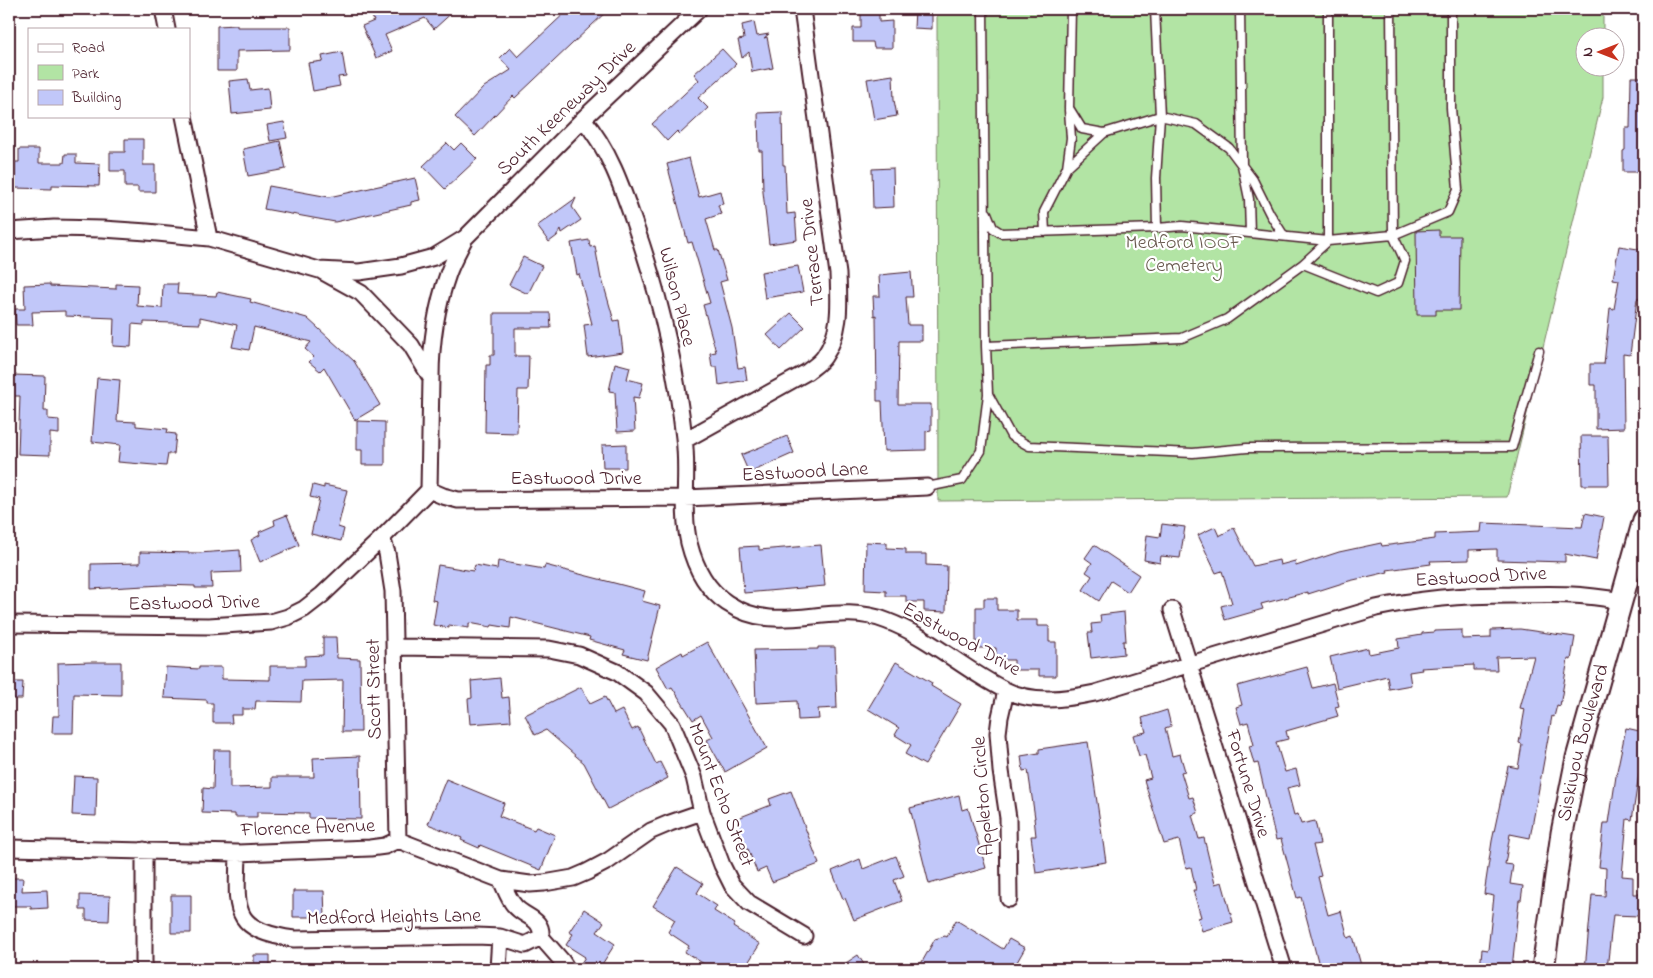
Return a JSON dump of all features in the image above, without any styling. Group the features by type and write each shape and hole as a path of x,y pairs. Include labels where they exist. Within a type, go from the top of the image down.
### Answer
{"street":[{"path":"163,9 167,28"},
{"name":"South Keeneway Drive","path":"465,238 583,119 699,9"},
{"name":"Terrace Drive","path":"685,440 807,372 824,358 838,328 840,312 838,274 802,9"},
{"path":"184,118 209,238"},
{"name":"Wilson Place","path":"583,119 596,133 612,163 643,247 660,309 672,362 685,440 685,498"},
{"path":"9,231 54,228 103,229 209,238 319,270 361,293 412,345 431,378"},
{"path":"319,270 359,272 401,266 434,257 465,238"},
{"path":"429,490 431,344 448,273 465,238"},
{"name":"Eastwood Lane","path":"685,498 927,487"},
{"name":"Eastwood Drive","path":"9,624 209,626 271,622 288,617 304,609 322,595 429,490 458,500 685,498 689,541 695,562 703,578 714,592 740,611 757,617 778,619 845,612 864,614 887,620 1006,691 1044,699 1095,694 1376,608 1411,600 1454,596 1565,594 1595,596 1621,601"},
{"name":"Siskiyou Boulevard","path":"1543,969 1569,794 1577,758 1644,520"},
{"name":"Scott Street","path":"382,538 387,553 393,591 398,840"},
{"name":"Fortune Drive","path":"1172,610 1284,969"},
{"name":"Mount Echo Street","path":"394,647 549,649 579,655 617,672 646,693 672,724 694,777 702,812 722,865 732,885 749,903 804,936"},
{"name":"Appleton Circle","path":"1006,691 998,733 1008,818 1009,899"},
{"name":"Florence Avenue","path":"9,848 238,852 370,848 386,846 398,840 501,880 530,884 573,878 608,861 651,831 702,812"},
{"path":"144,850 144,969"},
{"name":"Medford Heights Lane","path":"238,852 237,899 244,918 255,929 272,936 294,939 476,936 500,937 525,945 541,936 542,930 539,922 520,912 514,905 501,880"},
{"path":"541,936 567,969"},
{"path":"498,969 500,937"}],"lane":[{"path":"927,487 962,480 981,451 988,394 983,9"},
{"path":"1045,232 1044,212 1066,167 1071,138 1069,108 1071,9"},
{"path":"1155,9 1160,116 1156,178 1157,228"},
{"path":"1240,9 1242,165 1249,199 1250,233"},
{"path":"986,346 1182,338 1227,319 1303,264 1328,241 1328,9"},
{"path":"1303,264 1376,293 1398,283 1405,261 1393,235 1391,9"},
{"path":"985,209 993,228 1001,233 1182,226 1328,241 1393,235 1448,212 1458,190 1451,108 1451,9"},
{"path":"1069,108 1082,129 1104,133"},
{"path":"1066,167 1104,133 1160,116 1196,124 1229,148 1253,180 1270,214 1284,236"},
{"path":"988,394 1011,436 1029,446 1193,453 1247,448 1512,447 1539,351"}],"green space":[{"name":"Medford IOOF Cemetery","path":"937,9 1603,9 1603,28 1576,28 1576,78 1603,78 1603,97 1507,497 938,501"}],"building":[{"path":"384,9 456,9 434,29 425,18 385,35 392,51 376,58 362,26 374,21 371,14"},
{"path":"569,9 609,9 515,98 513,96 475,136 455,117 484,87 511,70 500,58 510,48 518,57"},
{"path":"861,9 879,9 879,22 892,21 892,48 874,48 873,42 853,42 853,28 861,28"},
{"path":"915,9 932,9 932,29 914,28"},
{"path":"754,22 757,36 769,34 764,38 767,37 773,68 752,72 749,52 742,58 738,40 744,39 742,25"},
{"path":"237,25 237,27 290,27 290,50 237,51 237,71 217,71 217,26"},
{"path":"722,49 736,64 698,98 708,108 680,134 677,131 667,141 652,124 699,80 694,74"},
{"path":"342,52 346,76 338,77 340,86 313,91 308,63 323,61 322,56"},
{"path":"893,75 897,116 874,120 867,79"},
{"path":"1631,77 1644,77 1644,172 1623,172 1625,128 1630,128"},
{"path":"248,79 250,90 268,88 270,110 232,114 229,81"},
{"path":"782,112 783,165 785,165 787,214 795,213 797,240 769,244 763,192 762,151 759,151 758,113"},
{"path":"284,122 287,138 270,141 267,125"},
{"path":"125,139 143,139 143,165 155,165 155,192 138,192 138,187 125,187 125,171 110,171 110,152 125,152"},
{"path":"280,141 286,169 248,176 243,149"},
{"path":"447,143 454,150 461,143 477,159 445,189 423,166"},
{"path":"19,149 39,149 39,163 64,163 65,154 76,154 76,163 100,164 99,186 52,185 52,189 15,188 15,162 19,162"},
{"path":"689,158 699,197 720,191 723,204 718,205 721,214 706,219 715,250 718,250 727,280 720,282 732,328 738,368 745,367 747,380 719,385 717,367 712,367 710,353 716,352 703,305 710,303 692,242 688,243 667,164"},
{"path":"893,168 894,207 873,208 872,169"},
{"path":"415,178 420,200 411,202 411,205 335,222 264,209 269,186 329,197"},
{"path":"576,198 572,207 581,220 562,233 561,229 557,236 549,242 537,226"},
{"path":"1439,230 1439,236 1460,236 1459,310 1436,310 1436,315 1417,315 1416,231"},
{"path":"589,240 590,247 595,246 601,279 614,321 619,320 623,352 588,357 584,325 592,324 579,274 577,275 571,243"},
{"path":"1619,246 1644,250 1644,274 1640,299 1637,299 1630,355 1623,354 1624,428 1596,429 1596,385 1590,385 1590,364 1604,364 1610,308 1614,309 1619,280 1613,279"},
{"path":"523,257 542,266 528,294 509,285"},
{"path":"798,266 803,292 765,298 761,272"},
{"path":"911,272 913,297 906,297 908,325 922,325 922,341 899,341 898,404 931,404 931,430 926,431 926,450 884,451 882,401 877,401 876,315 874,316 873,296 880,296 879,275"},
{"path":"50,284 50,286 116,289 116,284 138,285 137,306 162,308 163,284 178,284 177,294 216,296 217,292 251,299 250,302 307,318 354,361 380,405 355,420 324,367 320,371 309,362 314,357 305,349 311,342 254,327 249,350 232,347 237,325 200,317 200,324 144,322 144,325 132,324 131,347 113,346 114,318 65,316 65,311 32,312 33,325 16,325 15,309 25,309 24,285"},
{"path":"494,313 550,313 551,328 515,328 515,356 529,356 528,390 518,390 517,433 485,432 486,365 490,365 490,355 494,355"},
{"path":"791,313 805,327 781,350 767,335"},
{"path":"615,363 630,367 627,379 643,383 639,398 633,397 635,431 617,432 615,392 609,391"},
{"path":"13,375 45,376 44,411 48,411 48,419 59,420 59,434 50,433 50,455 18,454 20,396 12,396"},
{"path":"97,378 120,380 117,421 136,422 136,426 168,429 167,433 176,434 174,454 168,454 166,466 118,462 120,445 92,442"},
{"path":"357,421 385,422 385,465 362,465 362,450 357,450"},
{"path":"787,436 794,453 749,473 741,455"},
{"path":"1581,436 1608,436 1609,485 1582,485"},
{"path":"626,444 626,468 603,468 602,445"},
{"path":"313,485 324,488 324,485 347,490 338,527 344,529 341,541 311,534 319,499 310,497"},
{"path":"1585,513 1604,517 1596,560 1565,554 1565,562 1497,560 1497,549 1469,550 1469,560 1430,561 1431,564 1387,570 1388,572 1349,581 1308,594 1308,592 1261,604 1263,609 1225,620 1221,606 1232,603 1222,571 1216,573 1198,535 1215,527 1219,536 1234,528 1253,566 1279,560 1280,565 1295,561 1296,566 1339,552 1381,543 1382,546 1435,539 1435,534 1481,532 1482,523 1582,527"},
{"path":"287,515 299,545 260,562 251,540 260,535 259,532 275,525 274,520"},
{"path":"1162,524 1185,527 1180,558 1161,556 1160,563 1144,560 1147,535 1160,537"},
{"path":"866,542 887,543 887,548 906,549 906,554 926,554 926,565 947,566 946,612 924,611 924,602 906,602 906,596 886,596 886,591 865,590"},
{"path":"821,545 825,586 744,593 740,547 759,546 759,550"},
{"path":"1094,545 1139,575 1128,592 1111,581 1099,601 1083,590 1092,576 1086,572 1092,563 1085,558"},
{"path":"240,550 241,572 211,573 212,588 163,585 91,589 91,564 140,563 140,552 199,553"},
{"path":"498,561 544,569 545,565 645,591 642,601 660,606 647,660 623,654 625,650 589,640 590,637 511,617 510,628 469,623 469,628 449,625 449,628 433,625 437,601 432,600 438,565 473,571 475,565 497,569"},
{"path":"984,598 997,598 997,610 1017,610 1017,620 1037,620 1037,626 1049,626 1049,642 1056,642 1056,676 1039,676 1039,670 1014,670 1014,660 996,660 996,648 976,648 976,607 984,607"},
{"path":"1124,612 1126,641 1123,641 1124,654 1091,658 1088,633 1092,633 1091,624 1101,623 1100,615"},
{"path":"1520,629 1575,637 1571,660 1568,659 1560,706 1557,705 1554,717 1552,716 1530,838 1510,834 1505,864 1513,865 1510,884 1523,886 1521,900 1519,900 1512,969 1480,969 1482,949 1488,950 1494,896 1484,894 1492,841 1508,766 1518,768 1522,744 1519,743 1525,709 1520,708 1534,656 1496,657 1497,670 1474,670 1474,665 1421,668 1422,670 1409,672 1411,685 1389,689 1387,676 1337,688 1330,657 1368,648 1369,654 1399,648 1398,639 1435,631 1462,630 1462,639 1491,638 1491,630"},
{"path":"323,637 336,637 337,658 360,659 361,732 342,732 343,680 302,681 301,702 256,701 255,709 242,709 242,715 231,715 232,723 213,723 213,703 207,703 207,700 164,698 166,667 199,669 199,667 222,667 222,679 270,680 270,666 305,666 305,656 323,655"},
{"path":"707,642 767,748 725,772 707,740 713,737 701,715 693,720 672,687 668,689 656,667 682,652 683,655"},
{"path":"818,647 835,647 837,708 818,709 819,719 798,720 797,701 756,703 754,650 818,649"},
{"path":"121,662 121,695 74,694 73,733 52,733 53,716 59,716 58,663"},
{"path":"896,662 932,683 931,686 961,704 925,765 905,754 911,745 895,735 899,728 868,709"},
{"path":"1307,667 1313,688 1333,683 1339,706 1335,707 1338,716 1286,731 1288,739 1276,742 1285,772 1296,769 1300,785 1287,788 1294,815 1298,814 1301,824 1315,821 1320,844 1313,845 1321,876 1318,877 1328,915 1341,911 1348,938 1353,936 1362,969 1320,969 1301,897 1297,898 1281,839 1276,840 1258,763 1254,764 1249,746 1254,745 1248,722 1241,724 1236,707 1242,705 1237,686"},
{"path":"500,678 502,698 509,697 511,721 470,724 468,699 472,698 471,681"},
{"path":"9,682 23,682 22,699 9,699"},
{"path":"581,687 590,704 605,697 614,714 622,710 632,730 638,727 656,764 660,762 668,778 608,809 584,763 546,730 535,735 525,715"},
{"path":"1167,710 1171,726 1165,728 1172,756 1180,754 1185,771 1181,772 1189,798 1193,797 1198,813 1192,815 1199,839 1204,838 1215,884 1222,882 1233,922 1202,931 1198,918 1201,917 1193,890 1196,890 1191,867 1186,868 1179,840 1164,844 1144,780 1151,778 1145,755 1139,756 1133,735 1146,732 1142,718"},
{"path":"1626,728 1644,732 1644,775 1639,774 1632,820 1627,819 1622,876 1633,877 1633,894 1640,894 1639,916 1613,915 1607,969 1585,969 1592,895 1605,896 1606,868 1599,867 1604,823 1609,823"},
{"path":"1088,742 1106,862 1036,873 1031,836 1036,836 1035,818 1028,770 1023,771 1021,756 1039,753 1039,749"},
{"path":"214,750 230,750 230,788 272,787 272,777 314,777 313,758 360,756 361,819 309,818 309,813 257,812 257,817 235,817 235,814 202,813 203,788 213,789"},
{"path":"74,776 97,777 96,816 72,815"},
{"path":"446,779 504,803 499,816 534,830 536,827 555,835 541,870 480,845 479,848 461,840 462,838 428,824"},
{"path":"791,791 819,864 772,882 766,868 757,872 748,849 745,850 733,820 771,805 769,799"},
{"path":"959,795 962,810 968,808 986,868 929,884 910,808"},
{"path":"896,856 904,876 894,880 902,901 854,920 832,871 860,859 863,869"},
{"path":"677,867 703,883 697,893 717,906 714,911 735,924 733,927 760,944 744,969 712,969 685,952 689,946 668,932 675,920 653,906"},
{"path":"9,878 23,878 22,891 47,890 48,908 31,909 31,906 9,906"},
{"path":"293,891 324,891 325,917 293,917"},
{"path":"80,895 110,896 109,921 86,920 86,910 80,910"},
{"path":"171,895 191,895 191,933 171,933"},
{"path":"584,909 604,922 597,932 615,944 599,969 577,969 585,957 566,945 573,934 569,932"},
{"path":"956,920 1003,949 1009,939 1025,948 1013,969 918,969 935,939 947,937"},
{"path":"254,955 270,955 270,969 254,969"},
{"path":"858,955 867,969 837,969"}]}
